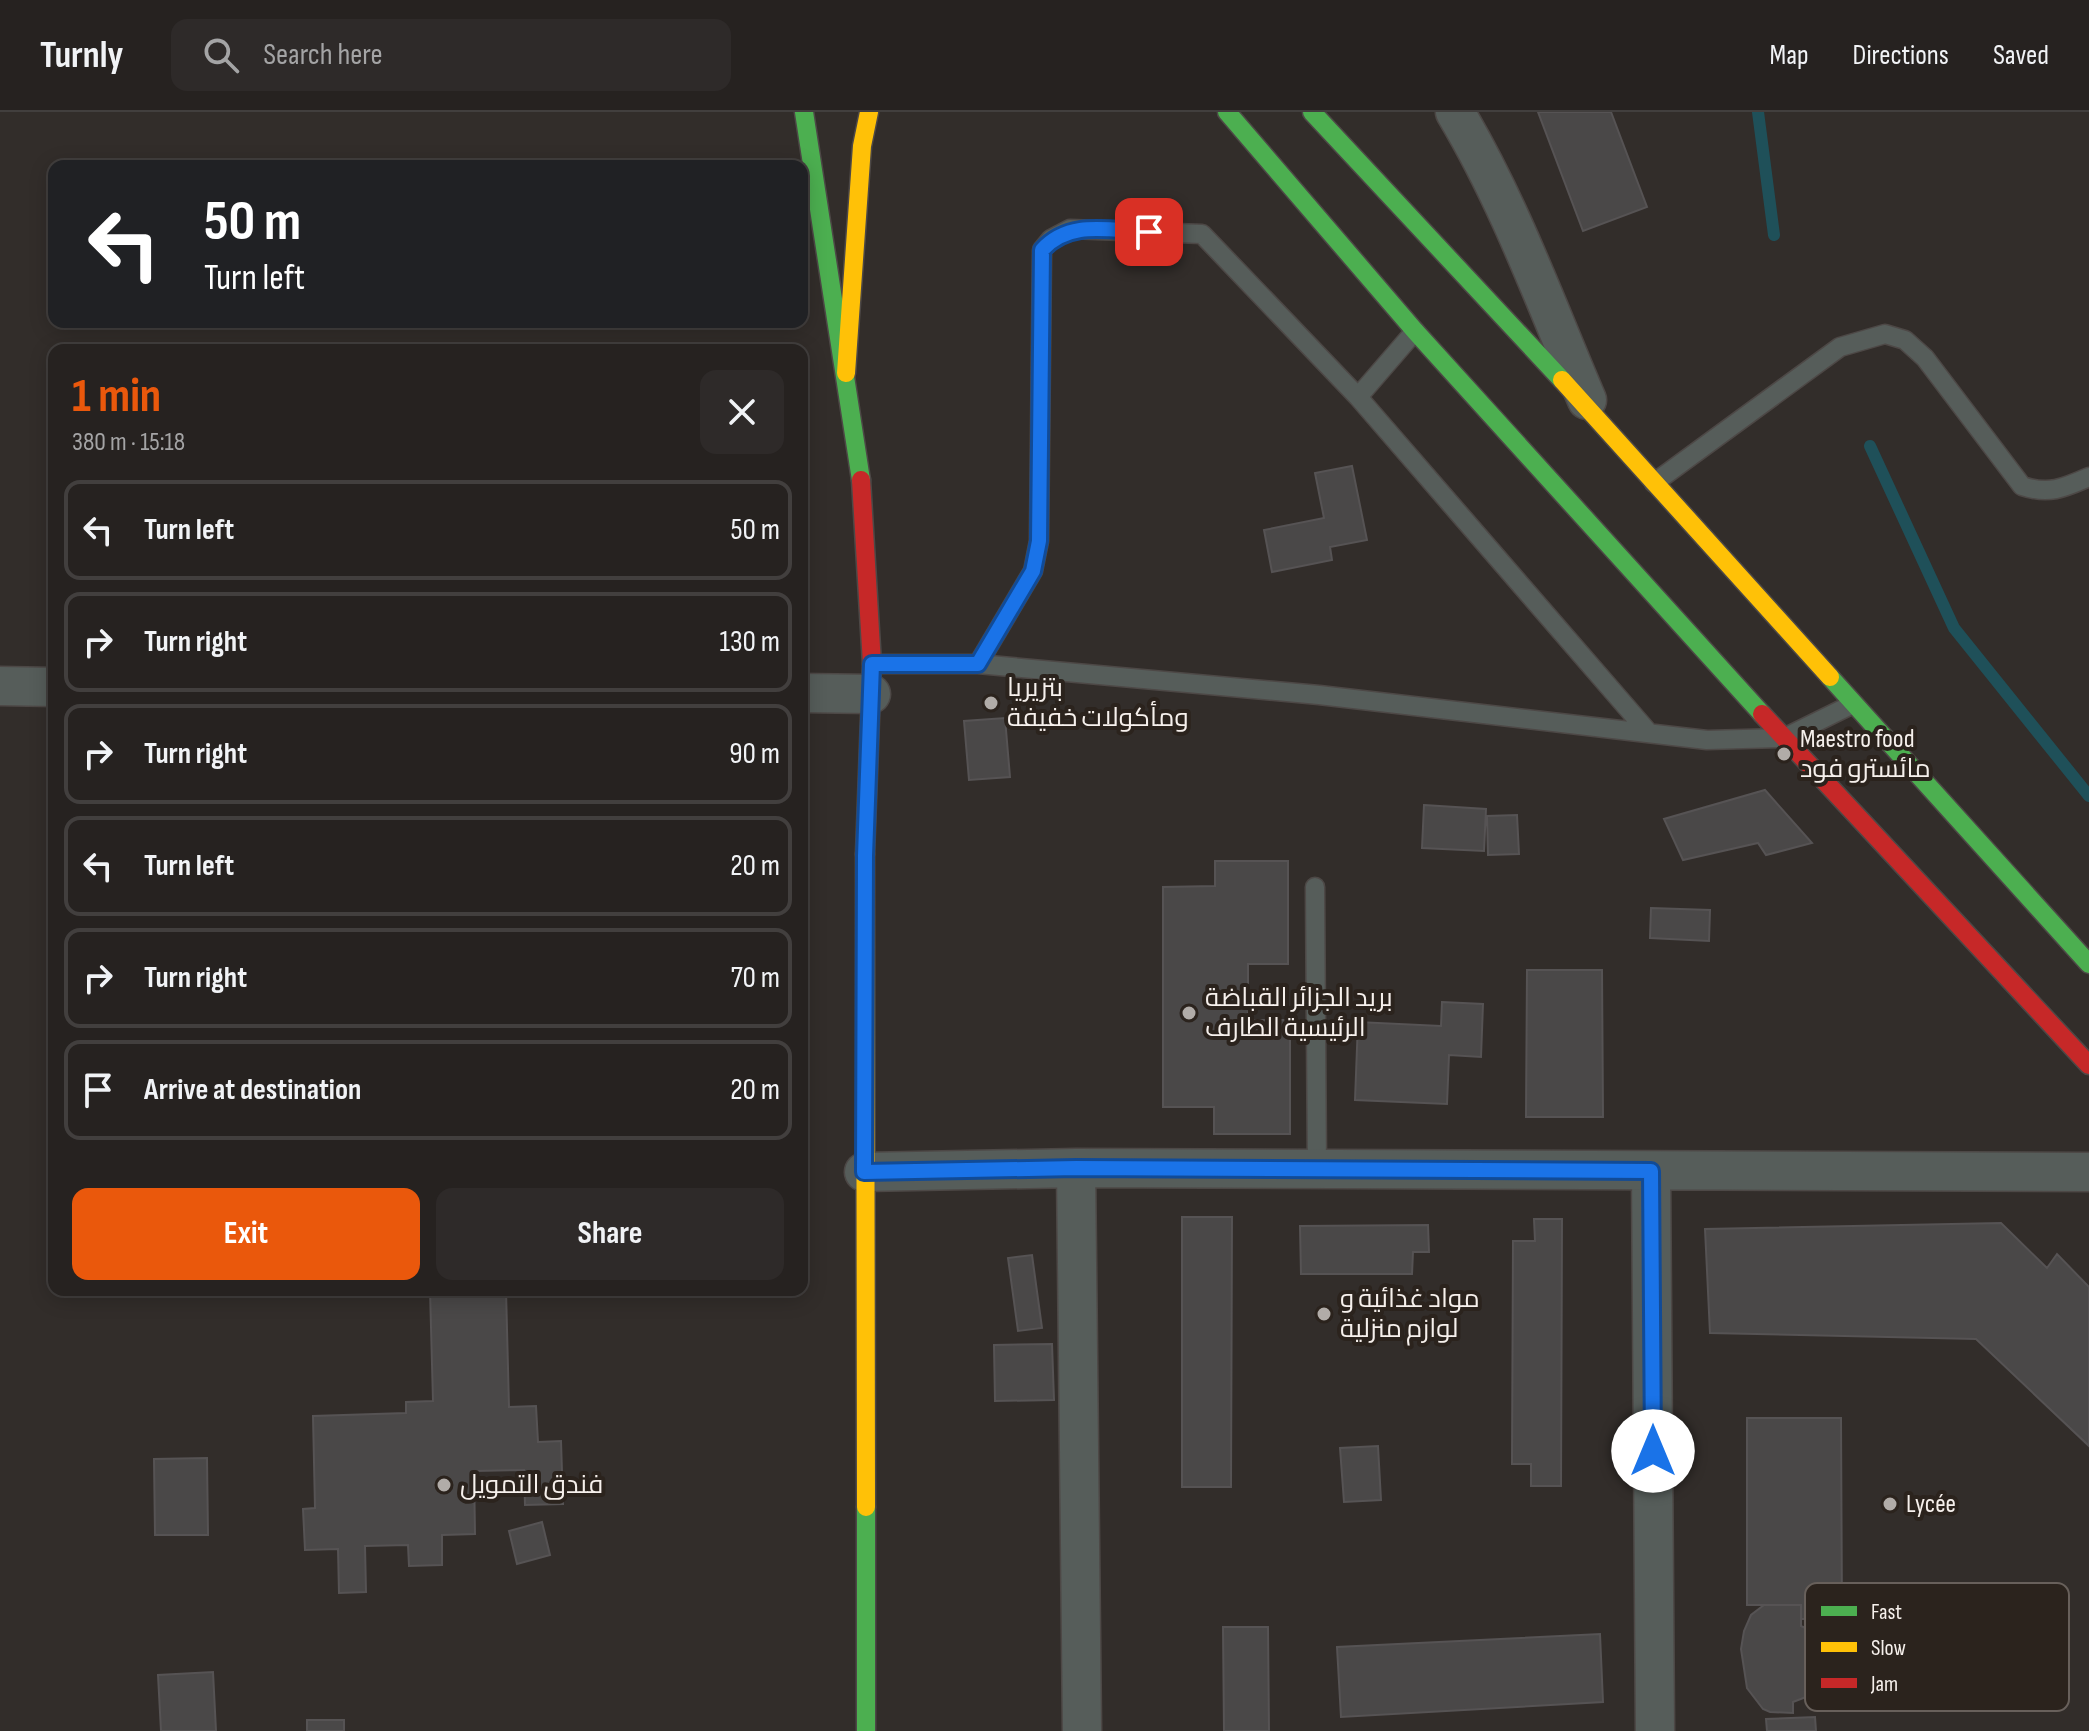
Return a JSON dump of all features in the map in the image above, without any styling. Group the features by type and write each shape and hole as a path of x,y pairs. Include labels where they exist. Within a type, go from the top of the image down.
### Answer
{"main road":[{"path":"804,112 862,490 872,679 865,856 866,1731"},
{"path":"846,373 861,159 869,112"},
{"path":"1226,112 1415,331 1784,738 2089,1065"},
{"path":"1312,112 1592,413 2089,964"}],"street":[{"path":"1455,112 1470,137 1525,255 1592,413"},
{"path":"808,692 872,679"},
{"path":"0,686 48,687"},
{"path":"864,1172 1076,1168 2089,1172"},
{"path":"1076,1168 1082,1731"},
{"path":"1651,1171 1655,1731"}],"lane":[{"path":"978,664 1033,571 1039,541 1042,250 1051,239 1070,229 1202,234 1358,397 1649,733"},
{"path":"1358,397 1415,331"},
{"path":"1653,484 1840,347 1885,334 1905,340 1925,358 2022,486 2040,492 2057,491 2089,477"},
{"path":"872,679 978,664 1319,695 1707,740 1784,738 1853,704"},
{"path":"1315,887 1317,1169"}],"building":[{"path":"1538,112 1611,112 1647,207 1583,231"},
{"path":"1352,466 1367,540 1330,547 1332,560 1272,572 1264,530 1324,518 1315,473"},
{"path":"1005,718 1010,777 969,780 964,721"},
{"path":"1765,790 1812,843 1766,855 1758,843 1683,860 1664,819"},
{"path":"1424,805 1486,809 1484,851 1422,848"},
{"path":"1517,815 1519,854 1488,855 1487,816"},
{"path":"1215,861 1288,861 1288,964 1248,964 1248,1020 1290,1020 1290,1134 1214,1134 1214,1107 1163,1107 1163,887 1215,886"},
{"path":"1651,908 1710,910 1709,941 1650,938"},
{"path":"1527,970 1602,970 1603,1117 1526,1117"},
{"path":"1442,1002 1483,1004 1481,1057 1449,1055 1447,1104 1355,1100 1358,1022 1441,1026"},
{"path":"1182,1217 1232,1217 1231,1487 1182,1487"},
{"path":"1534,1219 1562,1219 1561,1486 1531,1486 1531,1464 1512,1464 1513,1241 1535,1241"},
{"path":"2001,1223 2047,1268 2057,1254 2089,1287 2089,1446 1976,1339 1710,1333 1705,1229"},
{"path":"1428,1225 1429,1252 1413,1252 1412,1274 1301,1274 1300,1226"},
{"path":"1032,1255 1042,1328 1018,1331 1008,1258"},
{"path":"430,1296 506,1296 509,1407 536,1406 538,1442 561,1441 563,1504 525,1505 524,1470 474,1471 475,1534 442,1535 442,1565 409,1566 408,1545 365,1546 366,1592 339,1593 338,1549 305,1550 303,1509 315,1508 313,1416 406,1413 406,1402 433,1401"},
{"path":"1052,1344 1054,1400 995,1401 994,1345"},
{"path":"1747,1418 1841,1418 1842,1583 1805,1583 1805,1619 1801,1619 1801,1605 1747,1605"},
{"path":"1378,1446 1381,1500 1344,1502 1340,1448"},
{"path":"207,1458 208,1535 155,1535 154,1459"},
{"path":"542,1522 550,1555 517,1564 509,1531"},
{"path":"1764,1605 1801,1605 1801,1626 1805,1628 1805,1697 1793,1702 1793,1713 1763,1709 1747,1688 1741,1649 1751,1615"},
{"path":"1223,1627 1268,1627 1269,1731 1224,1731"},
{"path":"1600,1634 1603,1702 1341,1717 1337,1647"},
{"path":"213,1672 216,1731 161,1731 158,1675"},
{"path":"1815,1717 1816,1731 1767,1731 1766,1719"},
{"path":"307,1720 344,1720 344,1731 307,1731"}],"waterway":[{"path":"1758,112 1774,235"},
{"path":"1870,446 1954,628 2089,796"}],"traffic: fast":[{"path":"804,112 861,480"},
{"path":"1227,112 1415,331 1762,714"},
{"path":"1312,112 1562,380"},
{"path":"1830,677 2089,964"},
{"path":"866,1507 866,1731"}],"traffic: slow":[{"path":"846,373 862,146 869,112"},
{"path":"1562,380 1830,677"},
{"path":"865,854 866,1507"}],"traffic: jam":[{"path":"861,480 872,664 865,854"},
{"path":"1762,714 2089,1065"}],"place":[{"name":"بتزيريا ومأكولات خفيفة","path":"991,703"},
{"name":"Maestro food مائسترو فود","path":"1784,754"},
{"name":"بريد الجزائر القباضة الرئيسية الطارف","path":"1189,1013"},
{"name":"مواد غذائية و لوازم منزلية","path":"1324,1314"},
{"name":"فندق التمويل","path":"444,1485"},
{"name":"Lycée","path":"1890,1504"}],"route":[{"path":"1149,232 1070,229 1051,239 1042,250 1039,541 1033,571 978,664 872,664 865,856 864,1172 1076,1168 1651,1171 1653,1451"}]}
